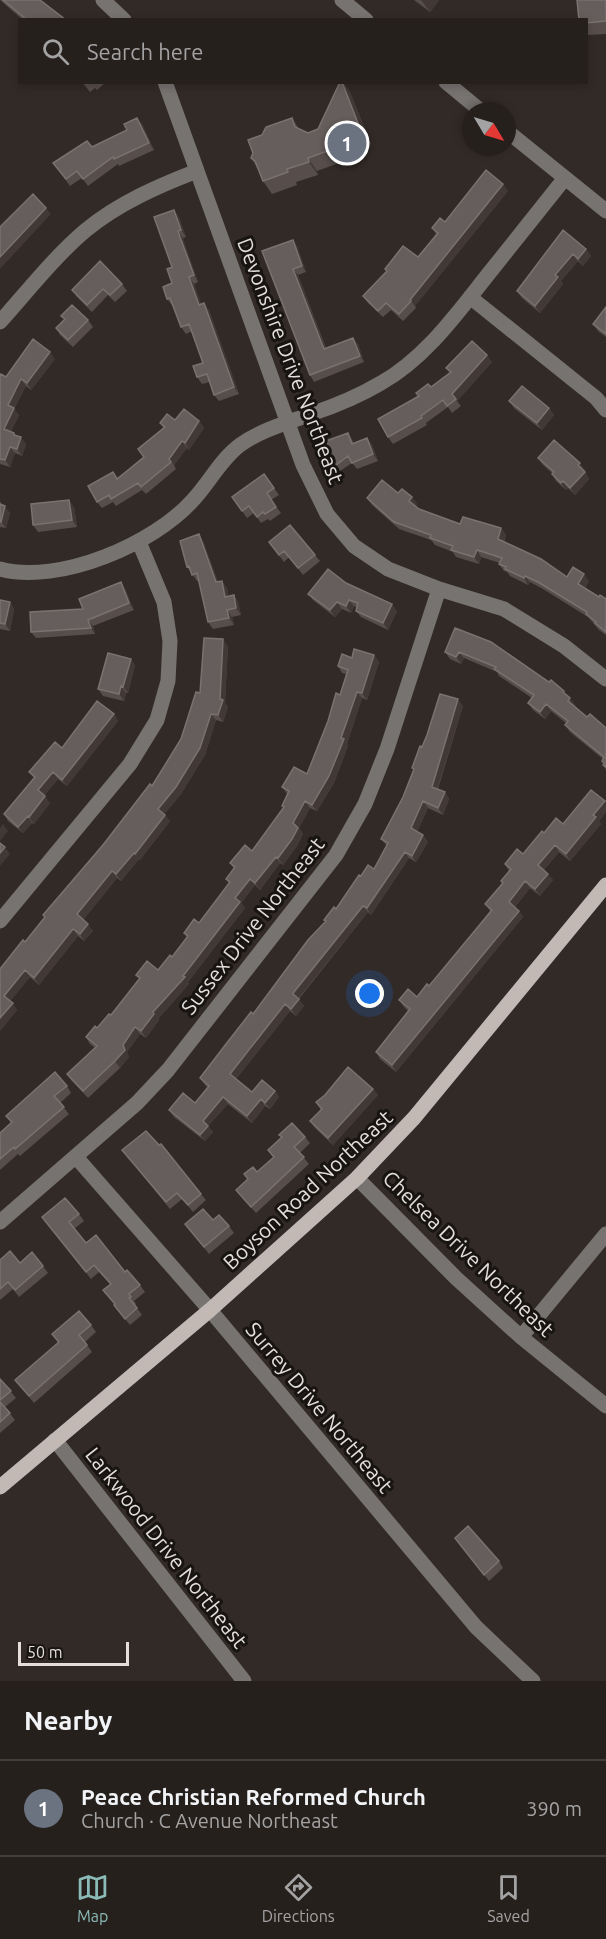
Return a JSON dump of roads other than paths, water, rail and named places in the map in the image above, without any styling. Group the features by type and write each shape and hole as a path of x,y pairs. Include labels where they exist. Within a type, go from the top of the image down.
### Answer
{"main road":[{"name":"Boyson Road Northeast","path":"0,1487 210,1310 357,1178 414,1118 606,885"}],"street":[{"path":"103,0 122,18"},
{"path":"342,0 364,18"},
{"name":"Devonshire Drive Northeast","path":"166,84 287,423 303,465 327,514 354,546 388,569 439,589 504,609 564,646 606,680"},
{"path":"448,84 470,102"},
{"path":"516,138 606,211"},
{"path":"0,322 86,230 122,205 167,182 197,171"},
{"path":"0,570 28,573 76,567 139,542 175,518 194,500 239,446 256,435 355,397 383,382 429,345 565,178"},
{"path":"470,297 596,398 606,410"},
{"path":"0,921 130,764 157,720 168,681 170,640 164,602 139,542"},
{"name":"Sussex Drive Northeast","path":"0,1222 137,1103 168,1070 336,855 365,804 387,749 439,589"},
{"name":"Surrey Drive Northeast","path":"76,1157 210,1310 476,1627 533,1681"},
{"name":"Chelsea Drive Northeast","path":"357,1178 456,1278 520,1337 606,1406"},
{"path":"520,1337 606,1234"},
{"name":"Larkwood Drive Northeast","path":"55,1440 244,1681"}],"place":[{"name":"Peace Christian Reformed Church","path":"347,143"}]}
